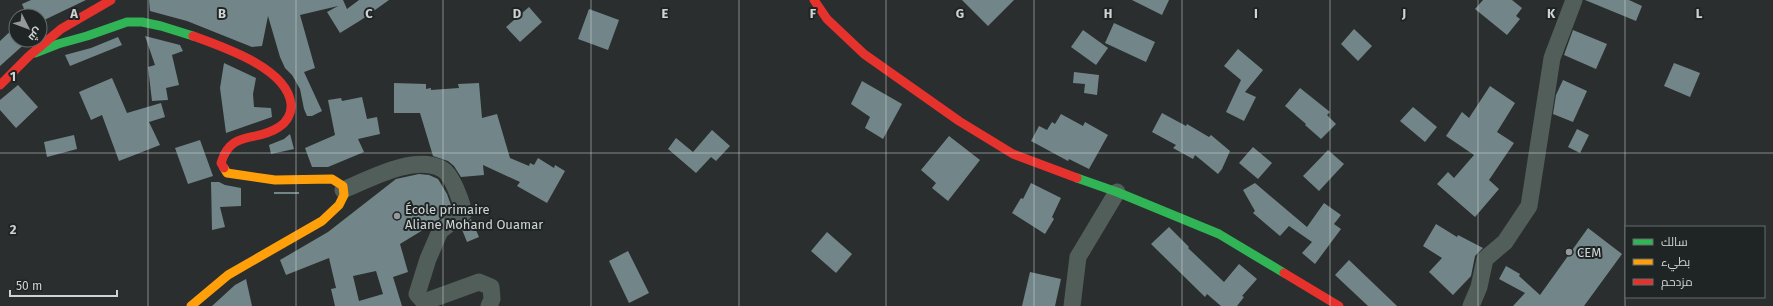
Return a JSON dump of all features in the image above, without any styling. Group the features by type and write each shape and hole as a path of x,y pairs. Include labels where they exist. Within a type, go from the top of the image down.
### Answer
{"main road":[{"path":"0,85 29,56 61,29 111,0"},
{"path":"814,0 827,20 864,54 959,121 1013,154 1056,171 1117,192 1219,234 1339,306"},
{"path":"29,56 60,43 127,22 146,23 162,26 238,54 264,67 280,80 289,94 292,110 287,122 273,130 234,143 224,150 221,163 227,173 275,180 332,180 343,186 344,195 339,205 322,221 228,275 212,290 191,306"}],"street":[{"path":"1471,306 1478,287 1485,259 1505,242 1529,206 1552,58 1574,0"},
{"path":"343,190 403,166 427,164 444,169 456,188 464,212 440,231 428,259 417,294 424,302 478,282 491,287 492,299 489,306"},
{"path":"1072,306 1078,257 1117,192"}],"building":[{"path":"31,0 86,0 48,18 48,8 24,8 22,4"},
{"path":"149,0 343,0 347,9 359,0 389,0 340,33 327,12 338,6 300,15 315,68 304,72 322,111 312,116 307,116 300,89 292,75 285,68 280,57 268,16 262,46 252,47 187,21 150,11"},
{"path":"962,0 1014,0 988,26"},
{"path":"1132,0 1169,0 1162,15"},
{"path":"1483,0 1512,0 1522,8 1516,16 1520,19 1507,35 1475,9"},
{"path":"1585,0 1629,0 1642,6 1636,21"},
{"path":"529,7 542,22 520,42 506,27"},
{"path":"589,9 619,20 608,50 578,39"},
{"path":"1114,23 1155,42 1146,62 1105,43"},
{"path":"1354,29 1372,46 1358,61 1341,44"},
{"path":"1083,30 1108,48 1096,65 1071,47"},
{"path":"1573,30 1607,44 1596,69 1564,55"},
{"path":"8,34 8,48 20,48 0,66 0,41"},
{"path":"145,36 180,45 183,51 172,55 179,85 166,88 168,100 152,101 148,67 155,65"},
{"path":"118,37 122,45 70,66 65,55 91,48"},
{"path":"1238,49 1263,70 1245,92 1256,97 1244,121 1226,112 1241,80 1224,66"},
{"path":"224,63 256,78 253,94 254,107 271,108 272,117 226,133 220,88"},
{"path":"1674,63 1700,73 1690,97 1664,86"},
{"path":"1074,72 1099,75 1097,95 1084,93 1085,84 1073,83"},
{"path":"112,78 127,113 161,103 165,117 149,122 160,145 119,161 102,115 91,120 79,92"},
{"path":"1563,80 1587,91 1573,122 1553,114 1556,95"},
{"path":"862,81 902,104 883,139 865,128 870,117 851,104"},
{"path":"394,83 426,84 426,89 431,88 431,90 459,88 458,84 479,83 482,118 497,114 510,158 529,166 530,163 534,165 538,158 554,168 555,165 565,171 547,203 517,186 520,182 483,165 484,175 461,177 454,166 448,161 433,156 420,113 394,113"},
{"path":"18,85 38,107 16,128 0,110 0,100"},
{"path":"1490,86 1515,103 1497,132 1514,143 1489,180 1499,189 1475,217 1437,184 1448,172 1454,178 1474,155 1446,136 1462,112 1469,118"},
{"path":"1300,88 1330,112 1327,115 1336,124 1321,139 1285,106"},
{"path":"362,97 367,119 377,117 380,134 358,139 364,152 328,167 312,167 305,148 335,135 328,100 341,98 342,101"},
{"path":"1413,107 1437,127 1425,142 1400,121"},
{"path":"1162,113 1186,126 1187,124 1209,137 1211,135 1230,151 1222,169 1218,174 1195,155 1193,159 1173,148 1176,145 1152,132"},
{"path":"1061,114 1083,126 1085,122 1108,135 1089,169 1069,159 1068,161 1031,141 1039,126 1047,130 1052,122 1055,124"},
{"path":"1577,129 1589,135 1580,153 1568,147"},
{"path":"712,130 730,146 716,161 711,157 696,173 668,149 676,138 693,152"},
{"path":"290,134 294,149 271,154 269,145 284,139"},
{"path":"74,135 77,149 47,157 44,142"},
{"path":"949,136 980,160 948,201 932,188 936,183 921,170"},
{"path":"200,140 213,176 188,184 175,148"},
{"path":"1253,147 1272,163 1258,179 1239,163"},
{"path":"1328,150 1344,164 1319,191 1303,176"},
{"path":"419,174 429,175 438,179 447,194 452,208 436,222 400,244 408,272 393,277 402,306 335,306 331,289 336,288 329,258 286,275 280,260 328,232 396,179","holes":["376,271 383,294 359,301 353,276"]},
{"path":"211,182 219,182 225,185 241,188 241,206 220,207 225,227 212,230"},
{"path":"1031,183 1061,198 1052,217 1054,219 1045,234 1012,213 1021,198 1023,199"},
{"path":"1255,183 1307,227 1324,203 1341,215 1334,224 1341,229 1315,264 1302,253 1312,242 1289,226 1280,236 1253,213 1255,211 1243,190"},
{"path":"274,192 299,192 299,194 274,194"},
{"path":"471,219 479,237 467,242 461,227"},
{"path":"1436,224 1457,237 1458,235 1483,248 1475,256 1471,276 1453,295 1429,272 1442,258 1423,246"},
{"path":"1169,227 1189,247 1188,248 1224,282 1239,264 1257,279 1242,296 1244,297 1237,306 1221,306 1207,294 1205,297 1151,244"},
{"path":"1588,228 1622,254 1584,306 1513,306 1525,293 1499,279 1506,266 1520,274 1519,276 1540,295"},
{"path":"827,232 852,254 836,273 811,251"},
{"path":"628,251 649,293 629,303 609,261"},
{"path":"1349,260 1397,306 1368,306 1335,275"},
{"path":"1030,272 1061,279 1055,306 1022,306"},
{"path":"246,279 252,306 212,306 235,285"}],"traffic: fast":[{"path":"35,53 127,22 142,22 161,26 193,36"},
{"path":"1077,178 1117,192 1219,234 1284,273"}],"traffic: slow":[{"path":"191,306 228,275 322,221 339,205 344,195 343,186 332,179 275,180 227,173 224,168"}],"traffic: jam":[{"path":"0,85 29,56 61,29 111,0"},
{"path":"814,0 827,19 864,54 959,121 1013,154 1077,178"},
{"path":"193,36 236,53 266,70 278,80 287,91 291,104 291,111 288,117 279,127 262,135 245,138 231,145 225,152 221,163 224,168"},
{"path":"1284,273 1339,306"}],"place":[{"name":"École primaire Aliane Mohand Ouamar","path":"397,216"},
{"name":"CEM","path":"1569,252"}]}
